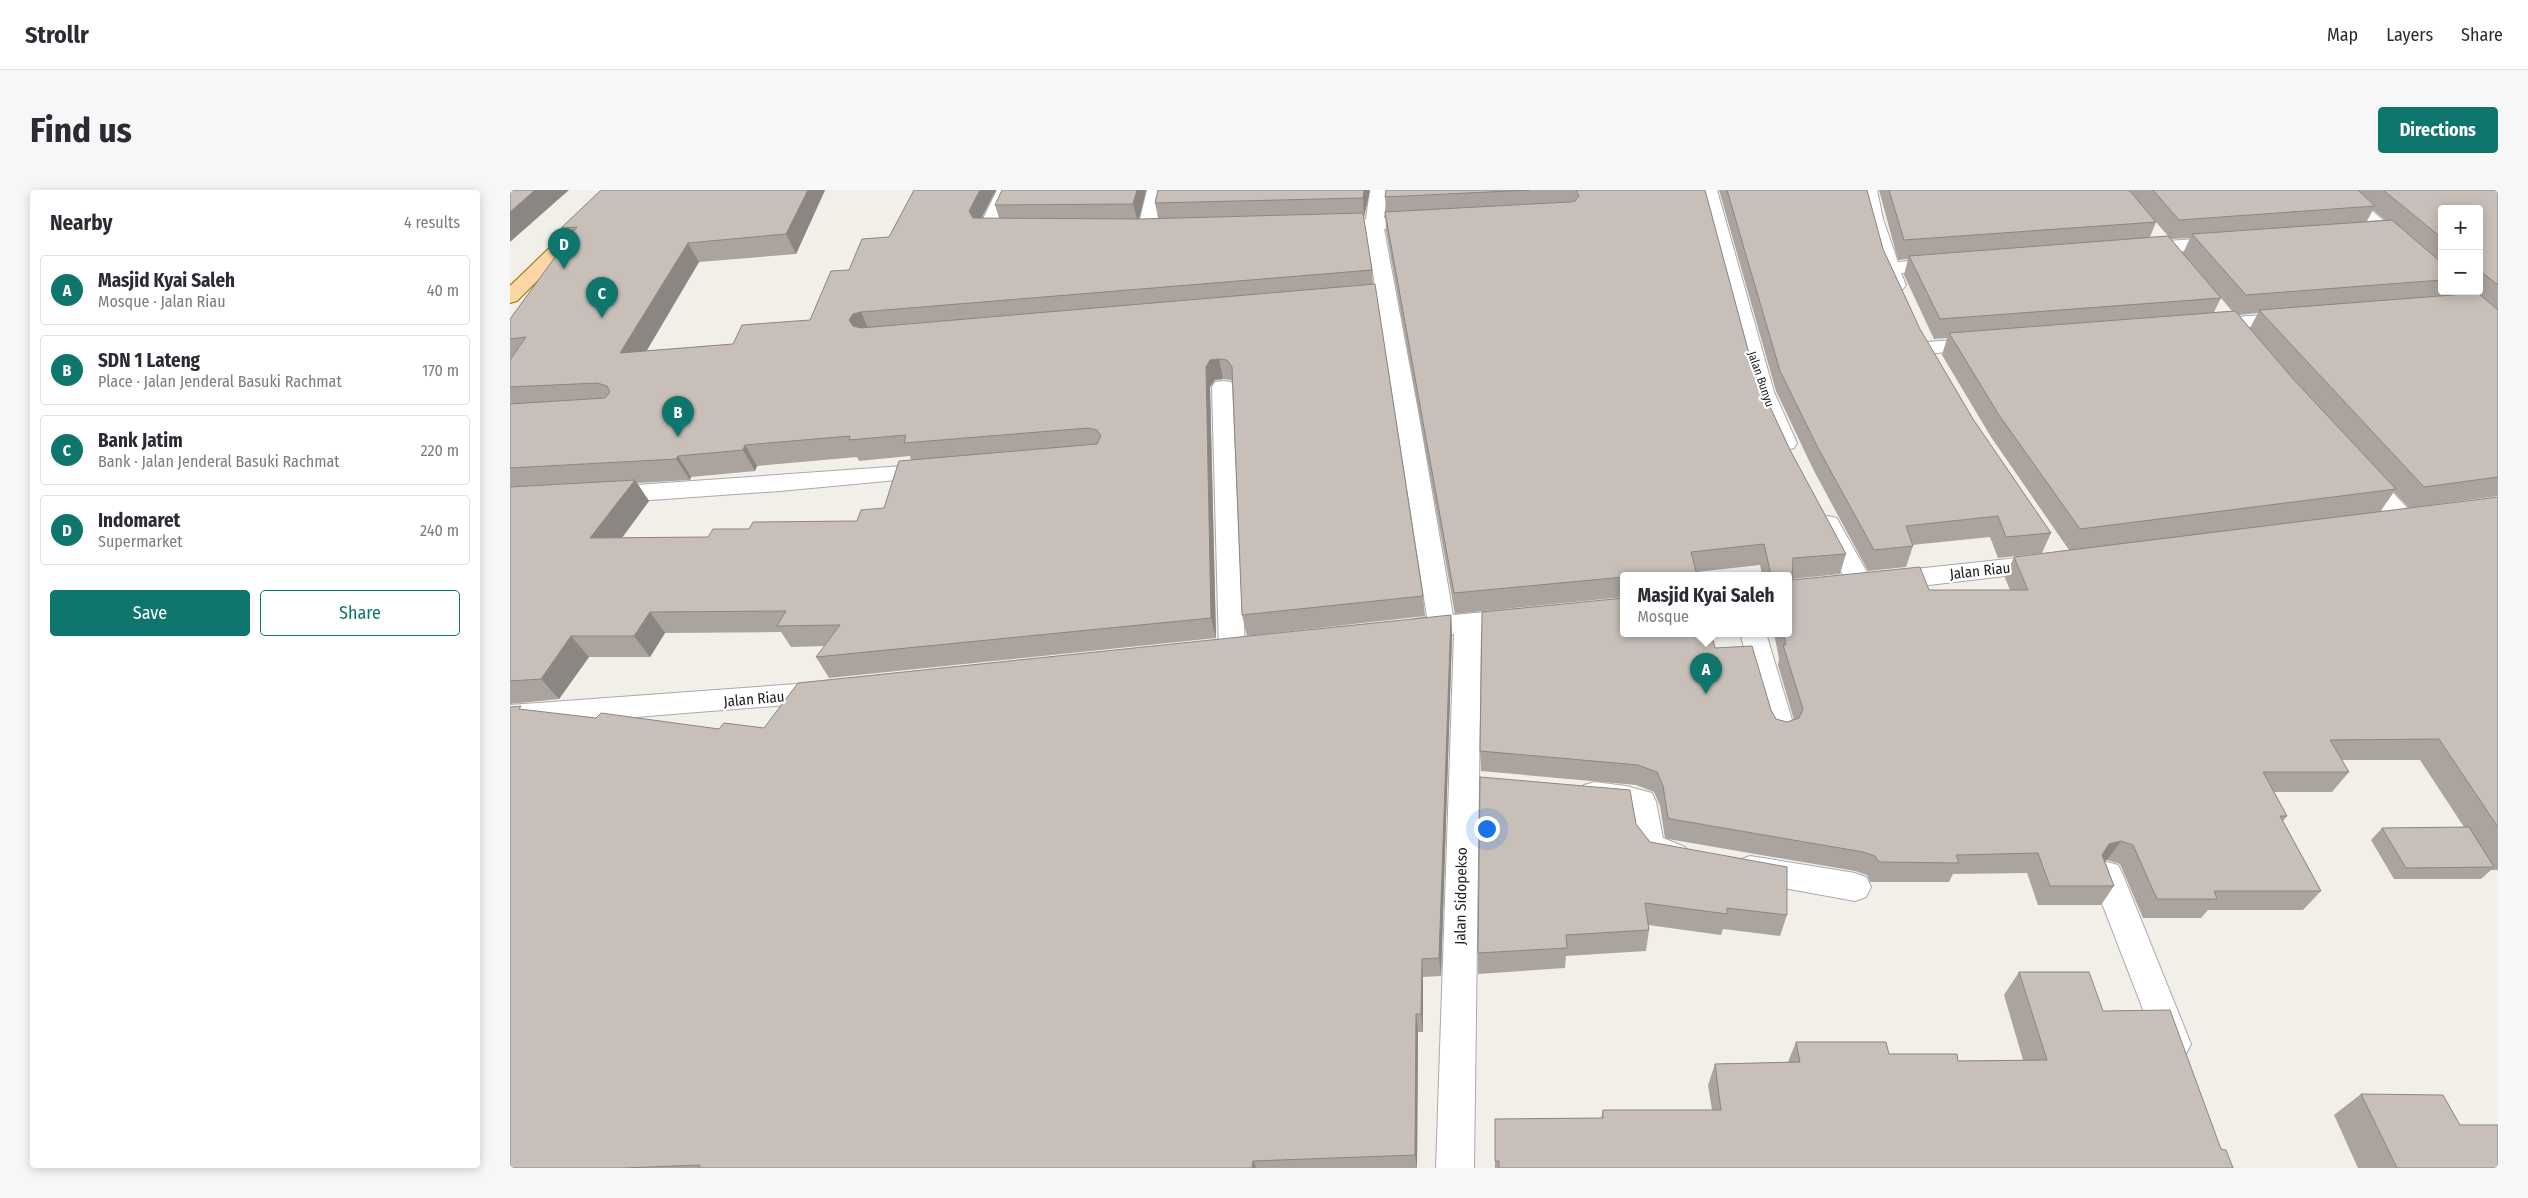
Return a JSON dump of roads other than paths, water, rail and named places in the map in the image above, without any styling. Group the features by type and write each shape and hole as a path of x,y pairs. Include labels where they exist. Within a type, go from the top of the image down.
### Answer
{"main road":[{"path":"510,297 619,190"}],"street":[{"path":"1006,190 986,231 1023,231"},
{"path":"1146,231 1156,190"},
{"name":"Jalan Sidopekso","path":"1379,190 1374,225 1385,296 1408,416 1454,624 1478,785 1455,1168"},
{"name":"Jalan Bunyu","path":"1708,190 1763,392 1795,462"},
{"path":"1868,190 1889,268 1906,308"},
{"path":"2338,190 2438,277"},
{"path":"1314,226 1442,222"},
{"path":"2146,226 2182,268"},
{"path":"1128,231 1166,230"},
{"path":"2356,233 2385,231"},
{"path":"2124,250 2240,242"},
{"path":"1889,268 1958,263"},
{"path":"1325,301 1385,296"},
{"path":"2211,303 2248,346"},
{"path":"2189,327 2306,318"},
{"path":"1938,371 1922,340 2002,342"},
{"path":"1223,386 1232,650"},
{"path":"2350,460 2411,516 2373,521"},
{"path":"586,496 780,484 949,470"},
{"path":"1818,505 1860,583"},
{"name":"Jalan Riau","path":"1833,586 2061,556"},
{"path":"1394,631 1546,616"},
{"path":"1754,637 1781,730"},
{"path":"1204,653 1261,646"},
{"name":"Jalan Riau","path":"510,716 854,689"},
{"path":"1568,792 1626,798 1641,802 1644,811 1647,840 1652,850 1712,863 1855,888"},
{"path":"2107,874 2153,989 2182,1070"}],"place":[{"name":"Indomaret","path":"564,269"},
{"name":"Bank Jatim","path":"602,318"},
{"name":"SDN 1 Lateng","path":"678,437"},
{"name":"Masjid Kyai Saleh","path":"1706,694"}]}
